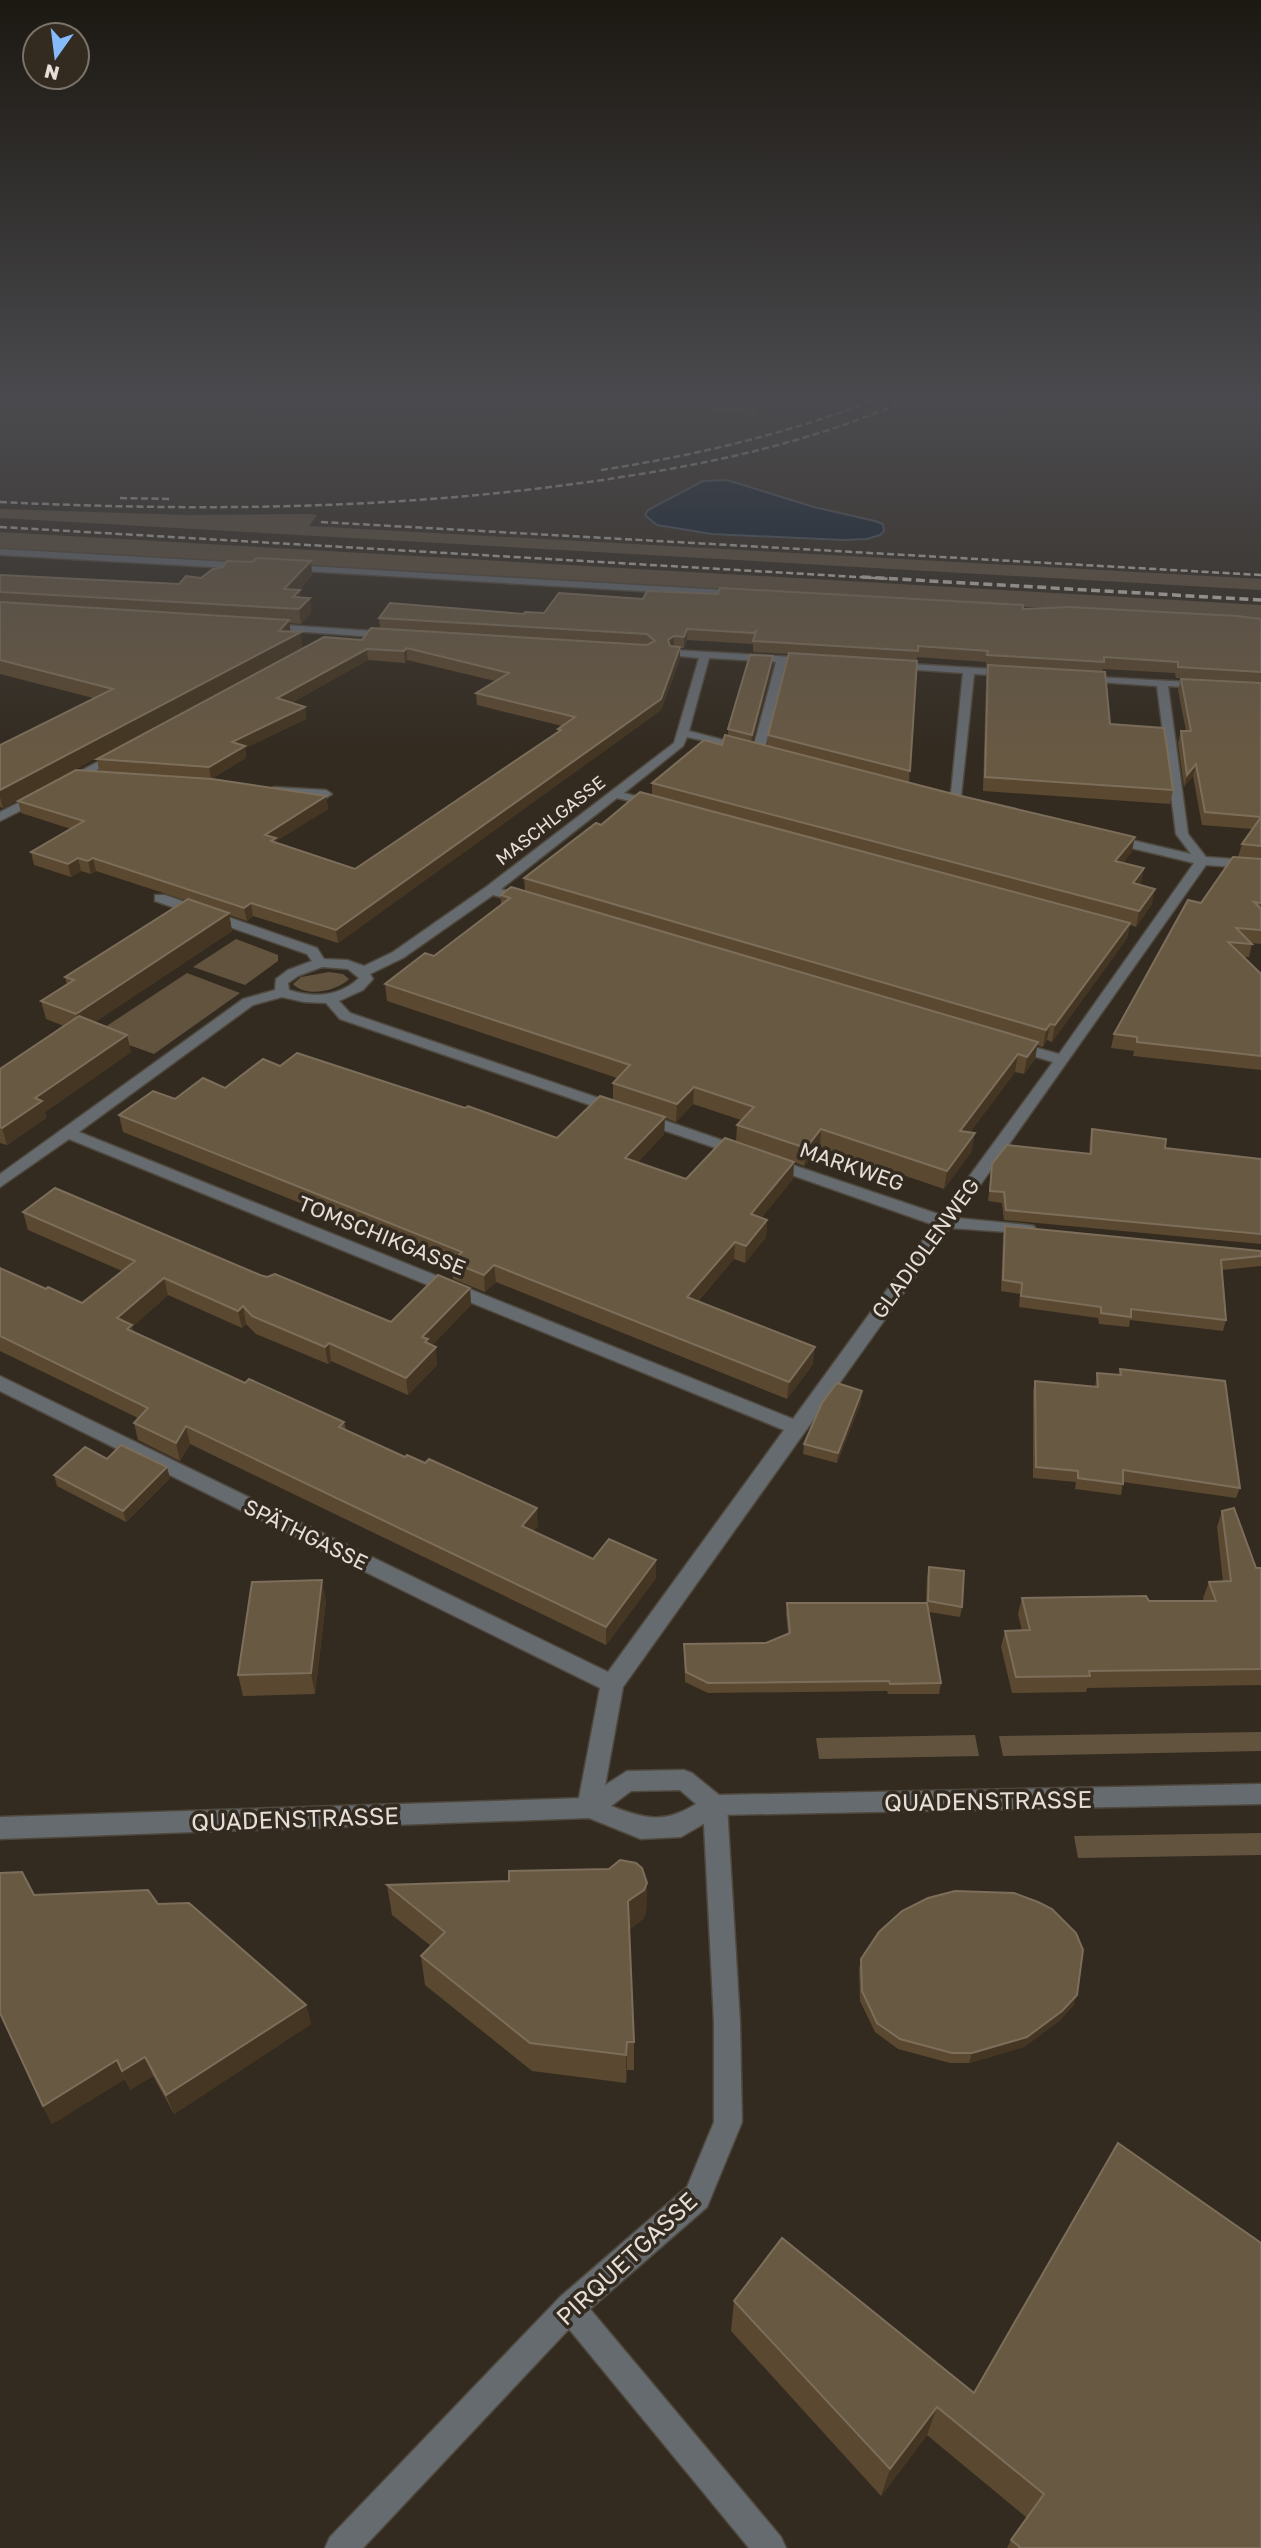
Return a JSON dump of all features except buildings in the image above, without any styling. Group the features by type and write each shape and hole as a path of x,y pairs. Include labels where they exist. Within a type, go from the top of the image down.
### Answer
{"street":[{"path":"0,552 264,567"},
{"path":"278,568 752,595"},
{"path":"260,627 398,635"},
{"path":"318,645 343,632"},
{"path":"674,653 822,662"},
{"name":"MASCHLGASSE","path":"363,972 398,955 491,890 679,744 705,655"},
{"path":"758,752 782,659"},
{"path":"875,665 1020,674"},
{"path":"943,800 962,804 969,670"},
{"path":"1072,677 1211,686"},
{"path":"1162,683 1182,834 1202,861"},
{"path":"681,732 771,756"},
{"path":"0,817 124,750"},
{"path":"76,776 104,778"},
{"path":"257,789 326,794"},
{"path":"614,794 666,808"},
{"path":"1095,836 1202,861 1261,866"},
{"name":"GLADIOLENWEG","path":"589,1808 612,1684 1062,1060 1142,935 1202,861"},
{"path":"491,890 541,905"},
{"path":"160,898 312,951 320,963"},
{"path":"0,1182 248,1002 282,992 298,998 330,999 360,987 366,979 363,972 352,966 320,963 293,973 281,982 282,992"},
{"name":"MARKWEG","path":"330,999 345,1016 943,1222 1043,1232"},
{"path":"995,1040 1062,1060"},
{"name":"TOMSCHIKGASSE","path":"68,1133 795,1427"},
{"name":"SPÄTHGASSE","path":"0,1384 612,1684"},
{"path":"589,1808 627,1781 684,1780 715,1805"},
{"name":"QUADENSTRASSE","path":"0,1828 589,1808 641,1828 681,1826 715,1805 1261,1794"},
{"name":"PIRQUETGASSE","path":"341,2548 570,2307 697,2197 728,2122 727,2022 715,1805"},
{"path":"570,2307 770,2548"}],"shaded area":[{"path":"316,516 309,526 1261,579 1261,590 0,518"},
{"path":"0,532 1261,605 1261,620 0,549"},
{"path":"236,939 278,955 278,961 245,985 193,967"},
{"path":"329,972 343,974 349,979 329,990 313,992 293,984 301,977"},
{"path":"187,973 240,993 154,1054 96,1033"},
{"path":"1261,1732 1261,1751 1003,1756 999,1736"},
{"path":"975,1735 979,1756 819,1759 816,1738"},
{"path":"1261,1833 1261,1855 1078,1858 1074,1836"}],"water":[{"path":"646,516 853,516 883,524 884,531 867,539 843,540 712,534 657,525"}],"railway":[{"path":"321,522 1261,575"},
{"path":"0,527 892,579"},
{"path":"862,577 1261,600"}]}
